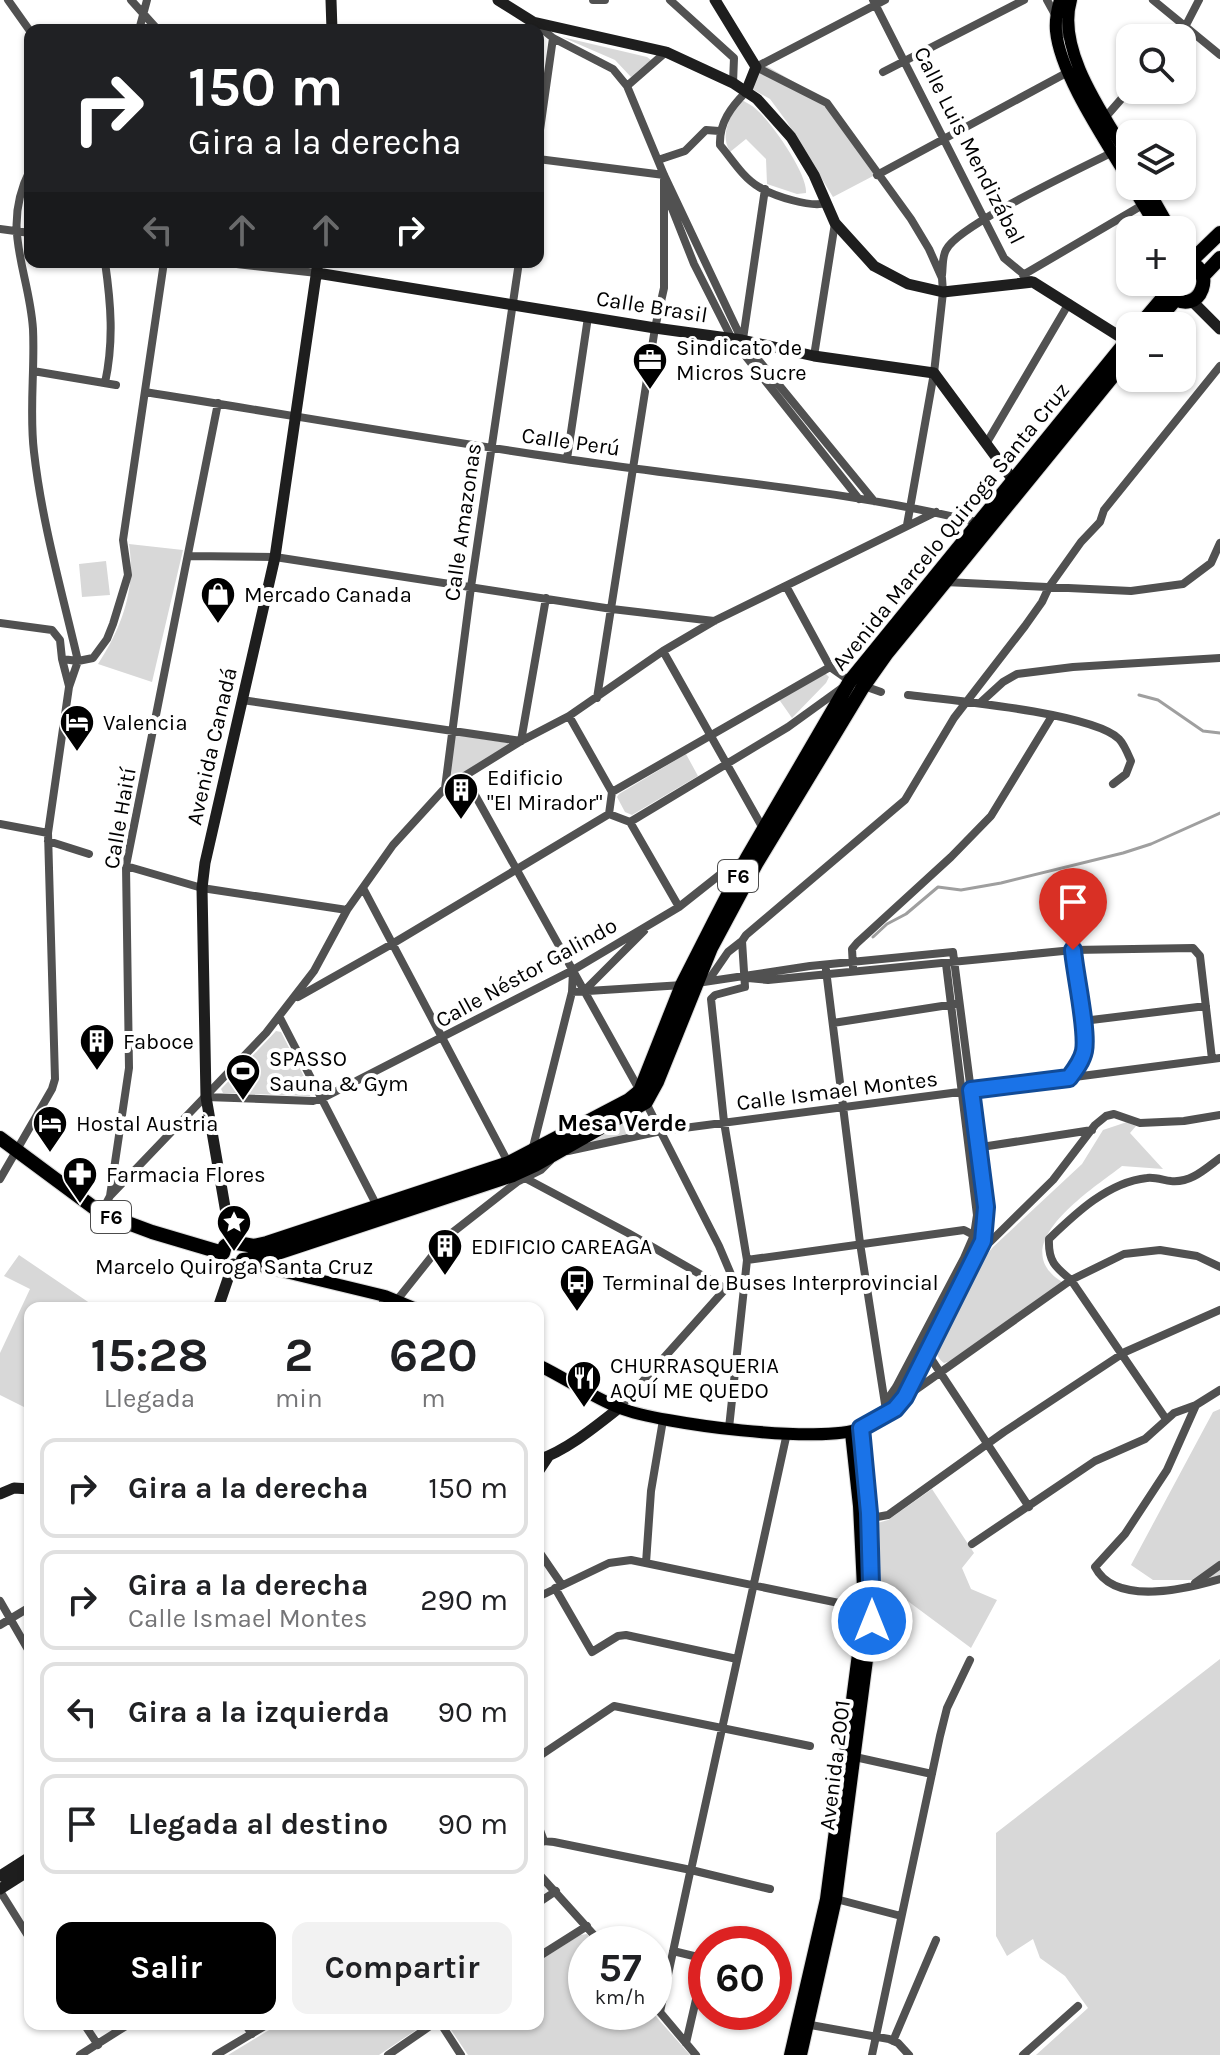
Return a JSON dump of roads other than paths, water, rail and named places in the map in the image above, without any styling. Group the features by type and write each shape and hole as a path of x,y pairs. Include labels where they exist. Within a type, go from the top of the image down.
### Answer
{"highway":[{"path":"1196,251 1220,233"},
{"path":"1204,275 1220,258"},
{"path":"1182,296 1194,300 1204,289 1204,275 1196,266"},
{"path":"1151,312 1165,296"},
{"name":"Avenida Marcelo Quiroga Santa Cruz","path":"643,1096 752,861 879,643 1018,486 1116,361"},
{"name":"Avenida Marcelo Quiroga Santa Cruz","path":"857,684 944,582 986,524"},
{"name":"F6","path":"0,1138 101,1213 152,1232 241,1255 516,1172 556,1154 643,1096"},
{"name":"F6","path":"516,1172 532,1151 629,1100 643,1096"},
{"name":"F6","path":"241,1255 254,1246 380,1212"}],"main road":[{"path":"1060,0 1056,18 1058,41 1116,146"},
{"path":"1071,0 1067,21 1074,69"},
{"path":"241,1255 388,1301"},
{"path":"544,1368 619,1408 663,1420 787,1433 837,1435 856,1430"},
{"name":"Avenida 2001","path":"790,2055 802,2024 836,1899 855,1757 868,1609 864,1510 856,1430"},
{"name":"Avenida 2001","path":"801,2055 802,2024 826,1899 868,1609"}],"street":[{"path":"8,0 25,24"},
{"path":"131,0 152,24"},
{"path":"140,24 147,0"},
{"path":"331,0 332,24"},
{"path":"498,0 536,24"},
{"path":"593,0 605,0"},
{"path":"670,0 734,58 733,83"},
{"path":"715,0 756,67 827,103 917,229 942,278"},
{"path":"826,203 819,206 804,204 758,187 720,145 719,131 732,106 746,92 756,67 874,2 885,0"},
{"path":"883,72 1024,0"},
{"path":"1047,0 1069,39"},
{"path":"1153,0 1181,24"},
{"path":"1187,24 1199,0"},
{"name":"Calle Luis Mendizábal","path":"874,2 1004,258 1028,278 1116,335"},
{"path":"533,22 542,24"},
{"path":"544,24 666,52 733,83 757,99 791,137 814,175 835,223 874,266 908,284 943,292 1028,278 1141,200"},
{"path":"544,31 613,69 627,86 664,175 671,206 694,264 737,339 859,499"},
{"path":"1196,36 1220,55"},
{"path":"544,102 553,38"},
{"path":"627,86 666,52"},
{"path":"877,175 1074,69"},
{"path":"1102,122 1117,104"},
{"path":"658,160 685,151 706,130 719,131"},
{"path":"907,525 934,373 946,250 953,241 984,219 1116,151"},
{"path":"544,160 664,175"},
{"path":"597,698 655,328 664,288 664,175"},
{"path":"0,1179 55,1079 48,837 69,687 78,661 44,520 33,449 33,326 13,230 18,190 24,180"},
{"path":"737,339 765,189"},
{"path":"814,356 835,223"},
{"path":"0,229 24,232"},
{"path":"105,383 113,333 106,268"},
{"path":"62,659 78,661 93,658 107,639 128,575 123,540 163,268"},
{"name":"Calle Brasil","path":"318,268 512,306 737,339 814,356 934,373"},
{"name":"Avenida Canadá","path":"241,1255 206,1097 202,888 205,863 275,557 318,268"},
{"name":"Calle Amazonas","path":"445,788 518,268"},
{"path":"1194,300 1220,329"},
{"path":"986,444 1069,303"},
{"path":"567,459 588,317"},
{"path":"737,339 874,501"},
{"path":"695,983 905,800 967,702 1100,522 1104,510 1220,366"},
{"path":"33,371 116,385"},
{"path":"934,373 1018,486"},
{"name":"Calle Perú","path":"145,392 491,448 874,501 986,524"},
{"name":"Calle Haití","path":"110,1196 131,1044 126,866 218,403"},
{"path":"101,1213 110,1196 206,1097 293,999 314,971 347,910 393,845 445,788 521,741 569,716 663,651 714,621 936,512"},
{"path":"944,582 1131,591 1183,584 1211,563 1220,543"},
{"path":"188,556 275,557 612,609 714,621"},
{"path":"786,586 830,667 857,684 881,692"},
{"path":"521,741 546,598"},
{"path":"0,623 52,630 60,640 69,687"},
{"path":"663,651 726,765 769,834"},
{"path":"980,703 1017,674 1073,667 1220,658"},
{"path":"612,792 830,667"},
{"path":"630,822 857,684"},
{"path":"908,695 980,703 1099,727 1120,739 1131,761 1126,774 1113,784"},
{"path":"242,700 521,741"},
{"path":"569,716 612,792 609,814"},
{"path":"853,967 852,949 857,943 991,816 1052,716"},
{"path":"465,777 643,1096 733,1279"},
{"path":"609,814 630,822 679,907"},
{"path":"293,999 392,944 609,814"},
{"path":"0,824 48,837 89,854"},
{"name":"Calle Néstor Galindo","path":"206,1097 313,1101 323,1098 573,970 679,907 722,873 752,861"},
{"path":"126,866 202,888 347,910"},
{"path":"363,888 516,1172 517,1182 448,1236 388,1301"},
{"path":"584,991 656,919"},
{"path":"729,1428 747,1260 724,1122 710,1006 715,995 745,987 742,941"},
{"path":"853,967 950,963 1073,950 1193,948 1198,951 1216,1058"},
{"path":"1069,1078 1085,1050 1073,950"},
{"path":"572,992 695,983 764,972 826,970 953,952 950,963 974,1148 977,1215 974,1235 885,1408 856,1430"},
{"path":"532,1151 572,992 573,970"},
{"path":"826,970 860,1243 885,1408"},
{"path":"833,1023 955,1004"},
{"path":"1083,1021 1206,1006"},
{"path":"279,1016 380,1212"},
{"name":"Calle Ismael Montes","path":"556,1154 661,1131 1216,1058"},
{"path":"747,1260 964,1230 989,1243 1002,1234 1053,1180 1102,1119 1114,1114 1140,1123 1220,1115"},
{"path":"974,1148 1092,1130"},
{"path":"885,1408 895,1409 905,1397 983,1241 986,1207 974,1148"},
{"path":"1166,1419 1071,1280 1052,1264 1049,1239 1075,1213 1127,1183 1149,1177 1175,1181 1194,1178 1220,1158"},
{"path":"516,1172 726,1289"},
{"path":"905,1397 1071,1280 1124,1254 1160,1250 1197,1256 1220,1267"},
{"path":"221,1302 241,1255"},
{"path":"733,1279 745,1280"},
{"path":"544,1458 619,1408 733,1279"},
{"path":"864,1510 877,1517 888,1515 1121,1354 1220,1310"},
{"path":"928,1354 1029,1507"},
{"path":"972,1544 1095,1461 1145,1439 1174,1413 1196,1405 1220,1390"},
{"path":"1196,1405 1167,1470 1125,1534 1095,1567 1101,1578 1115,1588 1148,1591 1188,1589 1220,1579"},
{"path":"646,1563 651,1491 663,1420"},
{"path":"672,1955 787,1433"},
{"path":"0,1487 24,1489"},
{"path":"0,1494 14,1488"},
{"path":"544,1594 609,1563 631,1560 868,1609"},
{"path":"544,1561 592,1652 618,1636 626,1635 737,1659"},
{"path":"1188,1589 1220,1565"},
{"path":"0,1601 24,1643"},
{"path":"0,1625 24,1611"},
{"path":"872,2055 947,1708 970,1660"},
{"path":"544,1753 614,1706 810,1746"},
{"path":"855,1757 932,1774"},
{"path":"544,1844 691,1870 770,1889"},
{"path":"0,1876 24,1861"},
{"path":"24,1874 0,1890 24,1929"},
{"path":"544,1879 587,1926"},
{"path":"544,1899 556,1891"},
{"path":"836,1899 901,1916"},
{"path":"544,1953 568,1938"},
{"path":"893,2041 936,1940"},
{"path":"673,1951 688,1955"},
{"path":"1023,2055 1078,2006"},
{"path":"802,2024 893,2041 909,2055"},
{"path":"672,2026 696,2055"},
{"path":"88,2030 98,2045"},
{"path":"84,2054 120,2030"},
{"path":"249,2030 252,2034"},
{"path":"216,2055 258,2030"},
{"path":"388,2055 424,2030"},
{"path":"445,2030 461,2055"},
{"path":"686,2043 689,2030"}],"waterway":[{"path":"1139,695 1158,700 1203,731 1220,733"},
{"path":"873,937 938,887 961,890 1001,883 1123,853 1220,813"}],"place":[{"name":"Sindicato de Micros Sucre","path":"650,391"},
{"name":"Mercado Canada","path":"218,625"},
{"name":"Valencia","path":"77,753"},
{"name":"Edificio \"El Mirador\"","path":"461,821"},
{"name":"Faboce","path":"97,1072"},
{"name":"SPASSO Sauna & Gym","path":"243,1102"},
{"name":"Hostal Austria","path":"50,1154"},
{"name":"Farmacia Flores","path":"80,1205"},
{"name":"Marcelo Quiroga Santa Cruz","path":"234,1253"},
{"name":"EDIFICIO CAREAGA","path":"445,1277"},
{"name":"Terminal de Buses Interprovincial","path":"577,1313"},
{"name":"CHURRASQUERIA AQUÍ ME QUEDO","path":"584,1409"}],"district":[{"name":"Mesa Verde","path":"622,1123"}]}
